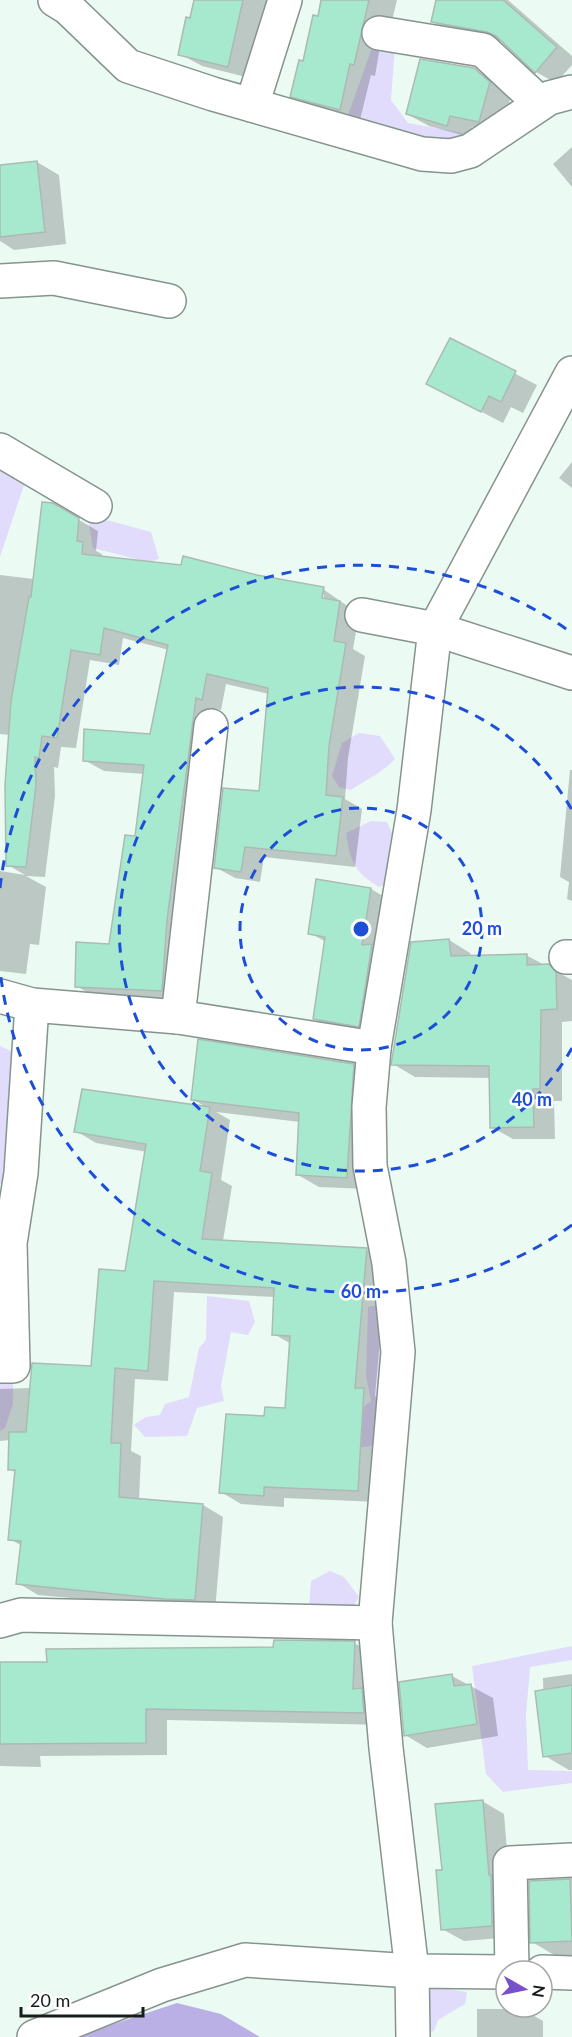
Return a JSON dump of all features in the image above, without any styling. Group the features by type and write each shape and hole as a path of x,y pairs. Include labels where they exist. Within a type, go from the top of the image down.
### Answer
{"street":[{"path":"55,0 68,8 128,66 252,105 422,154 451,156 470,151 540,103 549,98 572,92"},
{"path":"252,105 285,0"},
{"path":"379,33 483,50 540,103"},
{"path":"0,281 54,278 169,301"},
{"path":"412,2037 412,1971 386,1748 375,1623 398,1352 389,1263 370,1166 369,1107 375,1048 414,810 435,629 572,373"},
{"path":"0,450 95,506"},
{"path":"362,615 435,629 572,673"},
{"path":"178,1017 211,726"},
{"path":"0,996 32,1005 178,1017 375,1048"},
{"path":"0,1366 13,1366 10,1243 21,1173 32,1005"},
{"path":"0,1622 21,1615 375,1623"},
{"path":"512,1959 510,1863 572,1860"},
{"path":"34,2037 162,1985 245,1960 412,1971 494,1972"},
{"path":"554,1972 572,1973"}],"shaded area":[{"path":"373,45 395,46 391,100 408,123 462,133 460,140 427,142 347,118"},
{"path":"0,461 27,476 0,557"},
{"path":"99,518 151,532 159,559 148,562 93,548 88,519"},
{"path":"359,733 380,736 395,759 380,772 351,790 339,787 332,776 342,743"},
{"path":"371,821 387,822 392,833 389,883 379,887 364,876 355,865 349,851 346,833"},
{"path":"0,1046 19,1055 4,1182 0,1184"},
{"path":"207,1296 249,1301 255,1322 248,1335 231,1332 221,1386 224,1401 197,1408 187,1436 145,1437 134,1425 146,1417 160,1415 165,1404 189,1397 199,1348 206,1340"},
{"path":"377,1305 386,1328 380,1431 371,1446 350,1449 353,1416 371,1401 366,1376 368,1307"},
{"path":"13,1373 13,1404 5,1428 0,1431 0,1375"},
{"path":"330,1571 344,1577 359,1597 350,1612 309,1606 311,1581"},
{"path":"572,1646 572,1660 530,1667 526,1715 528,1770 572,1771 572,1783 503,1792 486,1774 472,1666"},
{"path":"436,1987 467,1992 465,2004 438,2020 434,2031 428,2032 424,1991"},
{"path":"177,2003 221,2014 260,2037 74,2037"}],"building":[{"path":"194,0 243,0 228,67 178,55 186,17 190,18"},
{"path":"321,0 369,0 354,65 350,64 340,110 290,97 299,60 303,61 313,15 318,16"},
{"path":"436,0 503,0 557,47 535,73 496,36 487,32 431,22"},
{"path":"420,59 474,68 490,82 479,122 450,116 447,126 406,114"},
{"path":"37,161 45,232 0,237 0,165"},
{"path":"450,338 516,371 501,402 489,396 481,412 426,384"},
{"path":"42,502 53,503 79,518 77,541 83,542 82,554 181,565 183,556 257,575 324,587 322,598 340,601 334,641 346,643 329,746 326,795 343,797 336,856 245,847 241,872 214,868 223,788 259,791 268,688 207,674 202,700 196,698 167,920 162,991 75,987 76,942 109,944 125,835 135,836 144,765 83,761 84,729 150,734 168,645 104,628 100,655 71,650 57,738 42,736 39,758 35,757 36,785 26,867 6,866 5,785 11,701 29,597 31,597"},
{"path":"316,879 371,888 362,945 372,944 359,1027 313,1019 325,937 308,934"},
{"path":"449,939 451,956 527,954 527,965 549,964 556,972 557,1009 541,1010 540,1089 533,1089 534,1127 490,1128 489,1066 391,1065 411,942"},
{"path":"198,1039 354,1064 347,1178 296,1175 299,1113 191,1100"},
{"path":"82,1089 210,1107 200,1171 212,1173 202,1239 367,1248 355,1388 364,1388 358,1491 264,1487 264,1496 219,1493 226,1414 264,1416 265,1407 285,1408 290,1336 272,1335 274,1288 154,1281 148,1371 115,1368 111,1443 121,1443 119,1497 203,1504 195,1600 16,1584 21,1541 8,1540 15,1470 8,1470 9,1432 26,1432 32,1363 91,1366 99,1269 125,1271 146,1144 74,1132"},
{"path":"274,1640 355,1641 353,1689 362,1688 364,1713 146,1709 146,1743 0,1744 0,1662 47,1662 46,1649 273,1647"},
{"path":"452,1674 454,1686 471,1684 477,1724 404,1736 399,1682"},
{"path":"572,1685 572,1753 543,1757 535,1691"},
{"path":"483,1800 489,1875 491,1875 492,1926 441,1930 436,1870 442,1870 435,1804"},
{"path":"570,1879 572,1941 530,1943 529,1881"}]}
